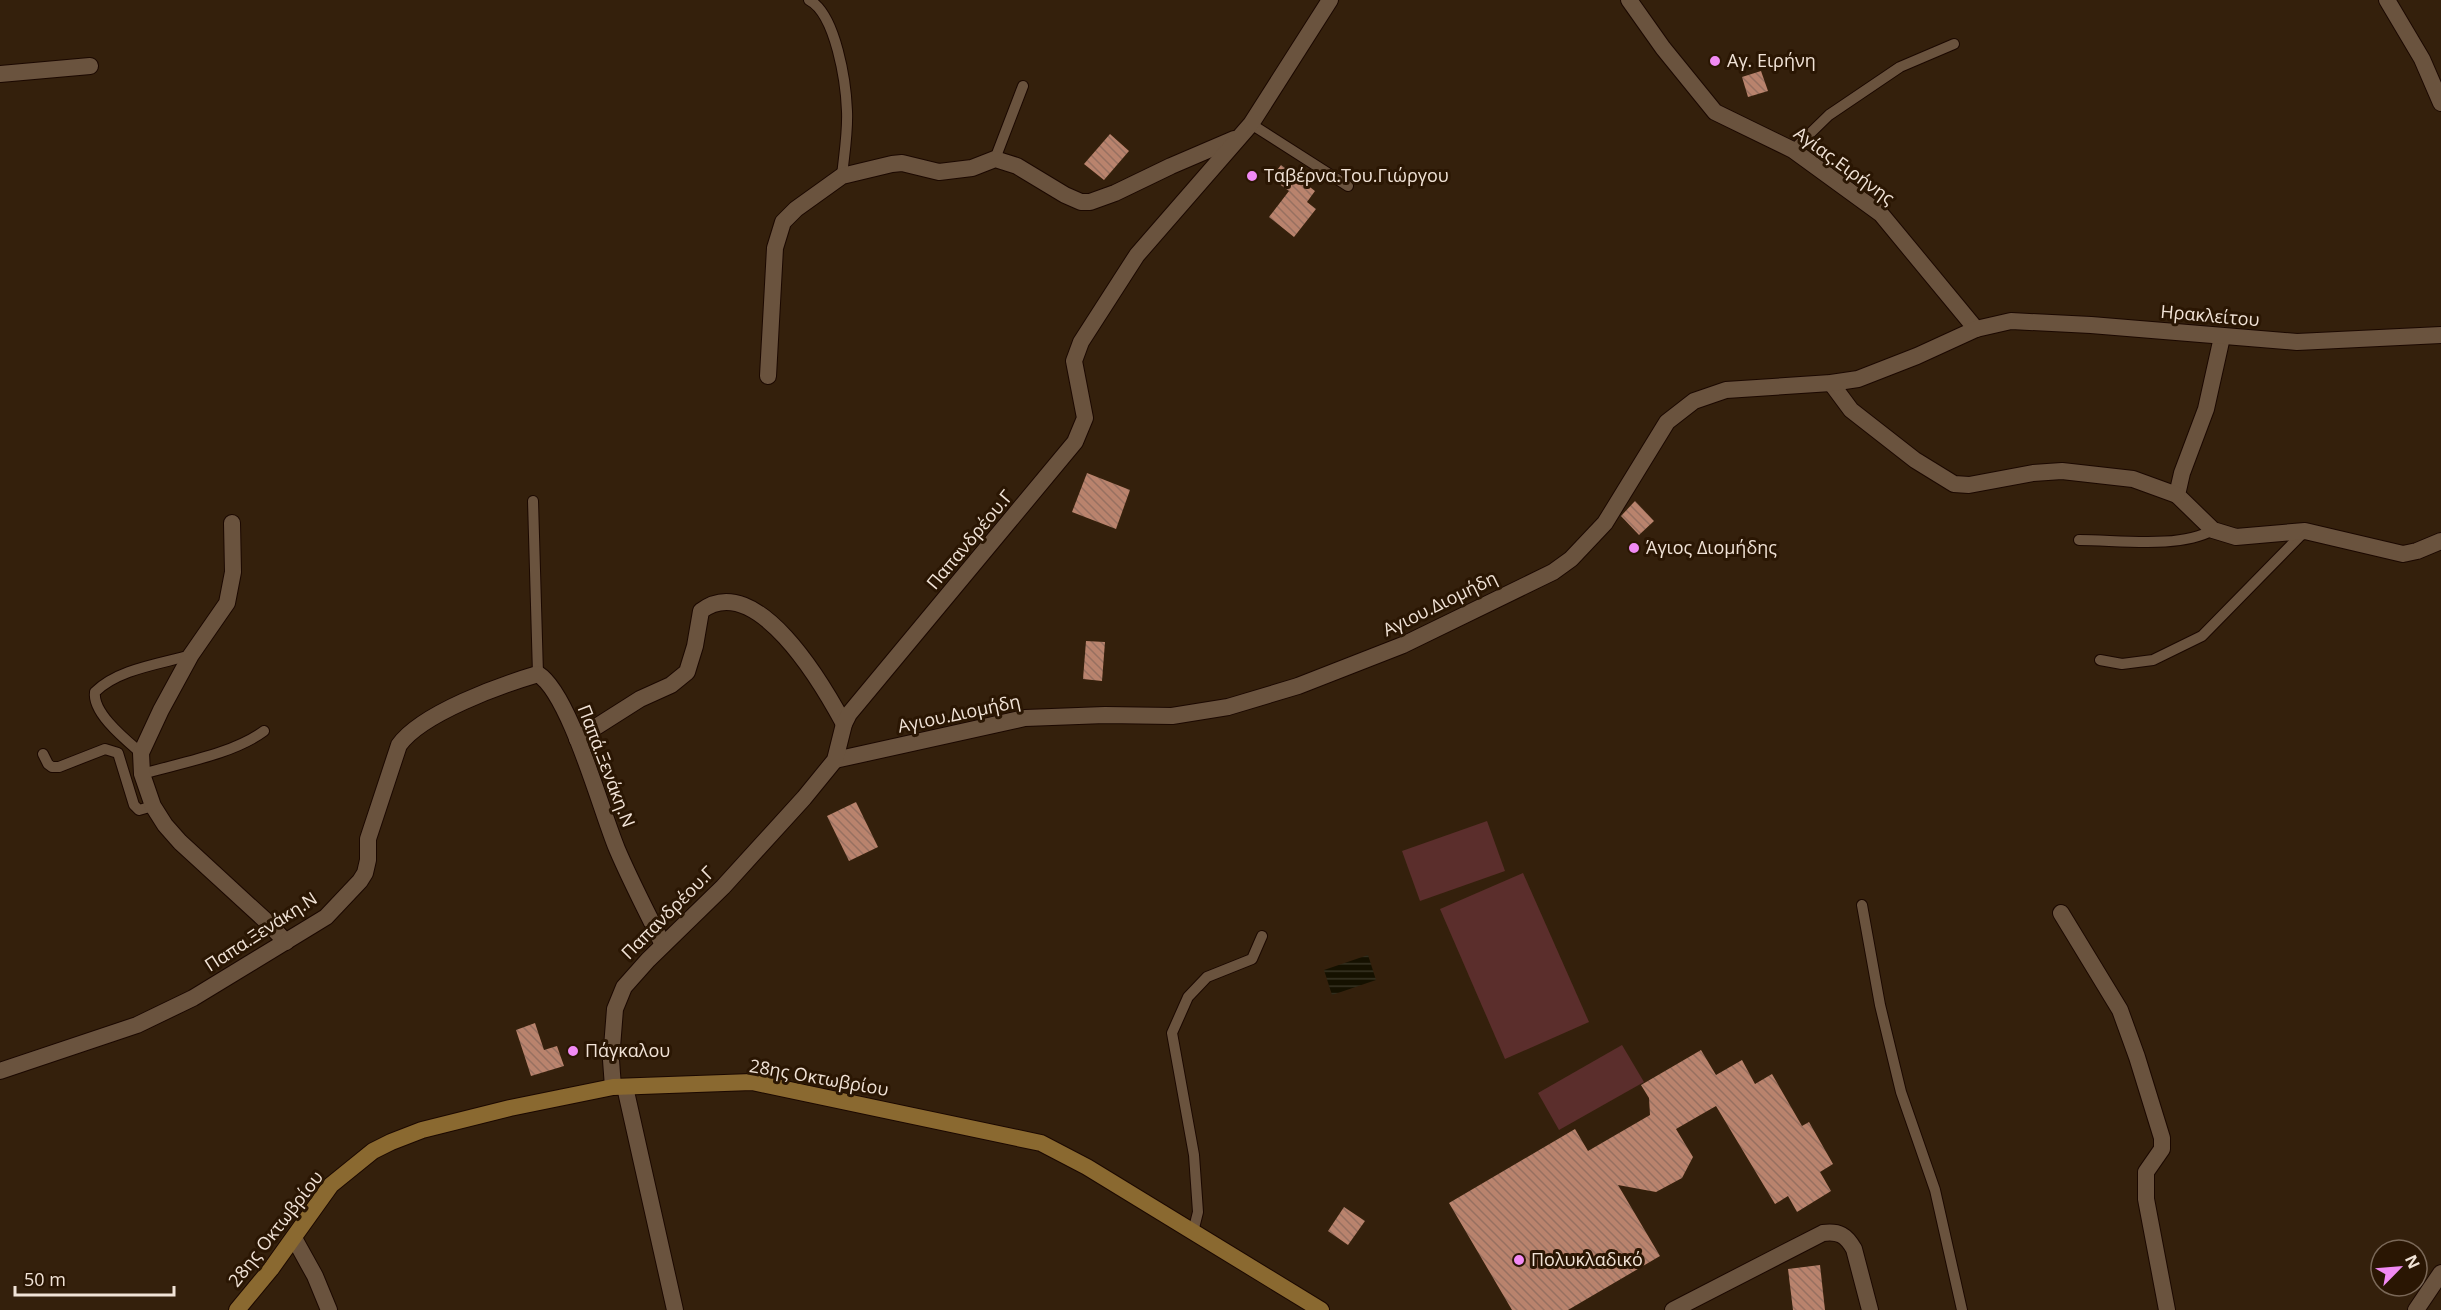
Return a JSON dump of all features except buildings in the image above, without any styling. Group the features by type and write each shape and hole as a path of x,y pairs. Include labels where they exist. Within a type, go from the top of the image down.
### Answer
{"main road":[{"name":"28ης Οκτωβρίου","path":"237,1310 294,1238 331,1185 382,1146 433,1127 510,1108 619,1087 752,1082 1041,1143 1087,1167 1321,1310"}],"street":[{"name":"Παπανδρέου.Γ","path":"675,1310 611,1060 613,1028 619,996 630,979 723,887 804,798 835,760 844,724 849,714 1075,442 1085,418 1074,361 1081,342 1137,255 1251,124 1330,0"},
{"name":"Αγίας.Ειρήνης","path":"1629,0 1663,48 1715,112 1793,150 1881,214 1976,328"},
{"path":"2387,0 2434,70 2441,103"},
{"path":"0,74 90,66"},
{"path":"768,376 776,248 783,222 796,209 842,176 902,163 939,172 972,168 995,159 1017,166 1081,202 1115,194 1171,166 1237,138"},
{"name":"Ηρακλείτου","path":"1976,328 2011,321 2297,342 2441,335"},
{"name":"Αγιου.Διομήδη","path":"835,760 1025,718 1105,715 1172,716 1228,707 1298,686 1403,645 1553,572 1571,560 1605,524 1667,422 1685,406 1726,390 1831,383 1882,371 1952,341 1976,328"},
{"path":"2176,495 2206,408 2222,337"},
{"path":"1831,383 1851,410 1916,460 1954,484 1969,485 2033,473 2062,471 2133,479 2176,495 2213,530 2236,537 2305,531 2403,554 2441,541"},
{"path":"232,523 233,572 227,603 191,655 161,710 141,753 142,774 153,806 180,842 286,942"},
{"path":"577,739 640,699 678,681 687,672 691,663 701,611 721,602 734,602 750,607 761,614 803,659 844,724"},
{"name":"Παπα.Ξενάκη.Ν","path":"0,1071 137,1025 193,998 326,917 365,873 368,860 368,838 399,745 404,739 440,714 509,683 538,674"},
{"name":"Παπά.Ξενάκη.Ν","path":"538,674 544,677 557,697 577,739 617,849 663,945"},
{"path":"2061,913 2120,1010 2162,1138 2162,1149 2146,1172 2146,1199 2167,1310"},
{"path":"1673,1310 1770,1258 1823,1233 1832,1232 1841,1233 1854,1249 1870,1310"},
{"path":"294,1238 315,1276 329,1310"},
{"path":"2416,1310 2441,1273"}],"lane":[{"path":"809,0 821,10 833,36 846,90 847,114 842,176"},
{"path":"1793,150 1829,115 1899,67 1954,44"},
{"path":"995,159 1023,87"},
{"path":"1251,124 1348,186"},
{"path":"533,501 538,674"},
{"path":"2079,540 2152,541 2200,537 2213,530"},
{"path":"2100,660 2122,664 2153,660 2202,636 2305,531"},
{"path":"141,753 110,724 95,703 95,692 125,674 191,655"},
{"path":"142,774 235,746 253,739 264,731"},
{"path":"43,754 52,767 105,749 118,753 134,805 139,810 153,806"},
{"path":"1862,905 1880,1005 1896,1070 1935,1191 1962,1310"},
{"path":"1193,1232 1198,1212 1194,1155 1172,1033 1188,997 1197,987 1207,977 1252,959 1262,936"}],"shaded area":[{"path":"1487,821 1505,871 1420,901 1402,851"},
{"path":"1523,873 1589,1022 1505,1059 1440,909"},
{"path":"1368,955 1376,980 1332,995 1324,970"},
{"path":"1622,1045 1644,1082 1559,1130 1538,1093"}],"place":[{"name":"Αγ. Ειρήνη","path":"1715,61"},
{"name":"Ταβέρνα.Του.Γιώργου","path":"1252,176"},
{"name":"Άγιος Διομήδης","path":"1634,548"},
{"name":"Πάγκαλου","path":"573,1051"},
{"name":"Πολυκλαδικό","path":"1519,1260"}]}
